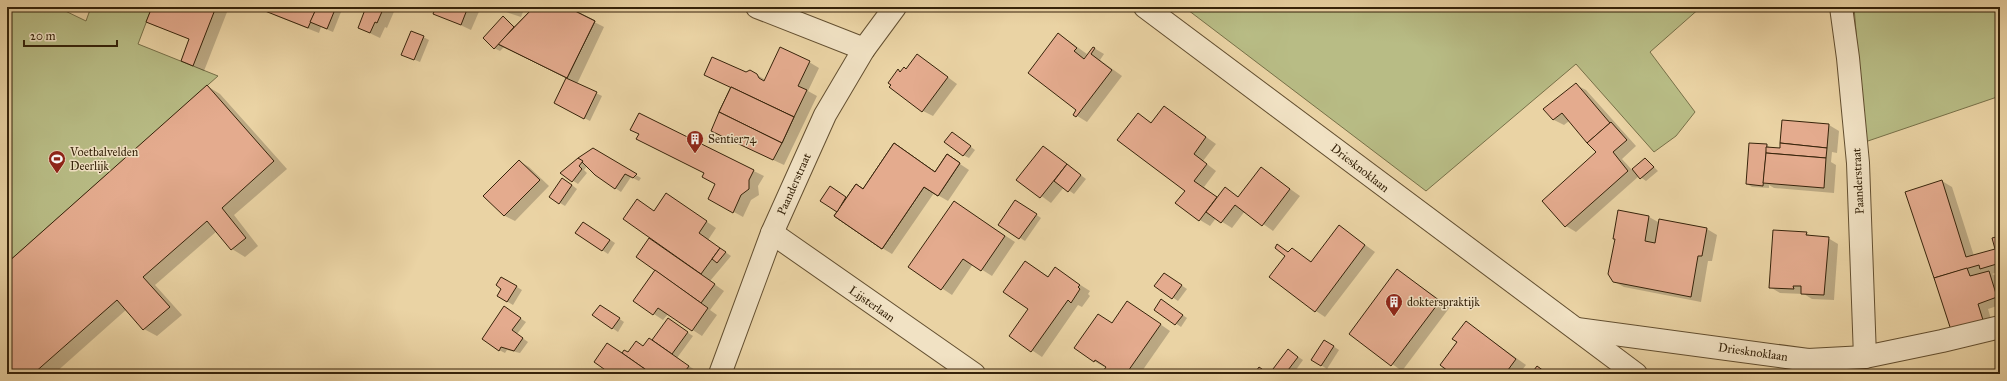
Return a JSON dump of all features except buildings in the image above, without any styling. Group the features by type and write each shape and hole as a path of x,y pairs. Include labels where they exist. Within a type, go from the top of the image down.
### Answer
{"street":[{"path":"757,7 864,49"},
{"name":"Paanderstraat","path":"720,374 772,233 825,116 864,49 895,7"},
{"name":"Driesknoklaan","path":"1145,7 1636,374"},
{"name":"Paanderstraat","path":"1842,7 1858,163 1865,357"},
{"name":"Lijsterlaan","path":"772,233 974,374"},
{"name":"Driesknoklaan","path":"1576,329 1808,360 1865,357 1942,342 2000,327"}],"green space":[{"name":"Voetbalvelden Deerlijk","path":"7,7 57,7 86,21 91,7 152,7 138,44 218,76 7,263"},
{"path":"1184,7 1701,7 1650,52 1695,112 1676,136 1654,152 1576,64 1426,191"},
{"path":"1854,7 2000,7 2000,96 1865,142"}],"place":[{"name":"Sentier74","path":"695,154"},
{"name":"Voetbalvelden Deerlijk","path":"57,174"},
{"name":"dokterspraktijk","path":"1394,317"}]}
